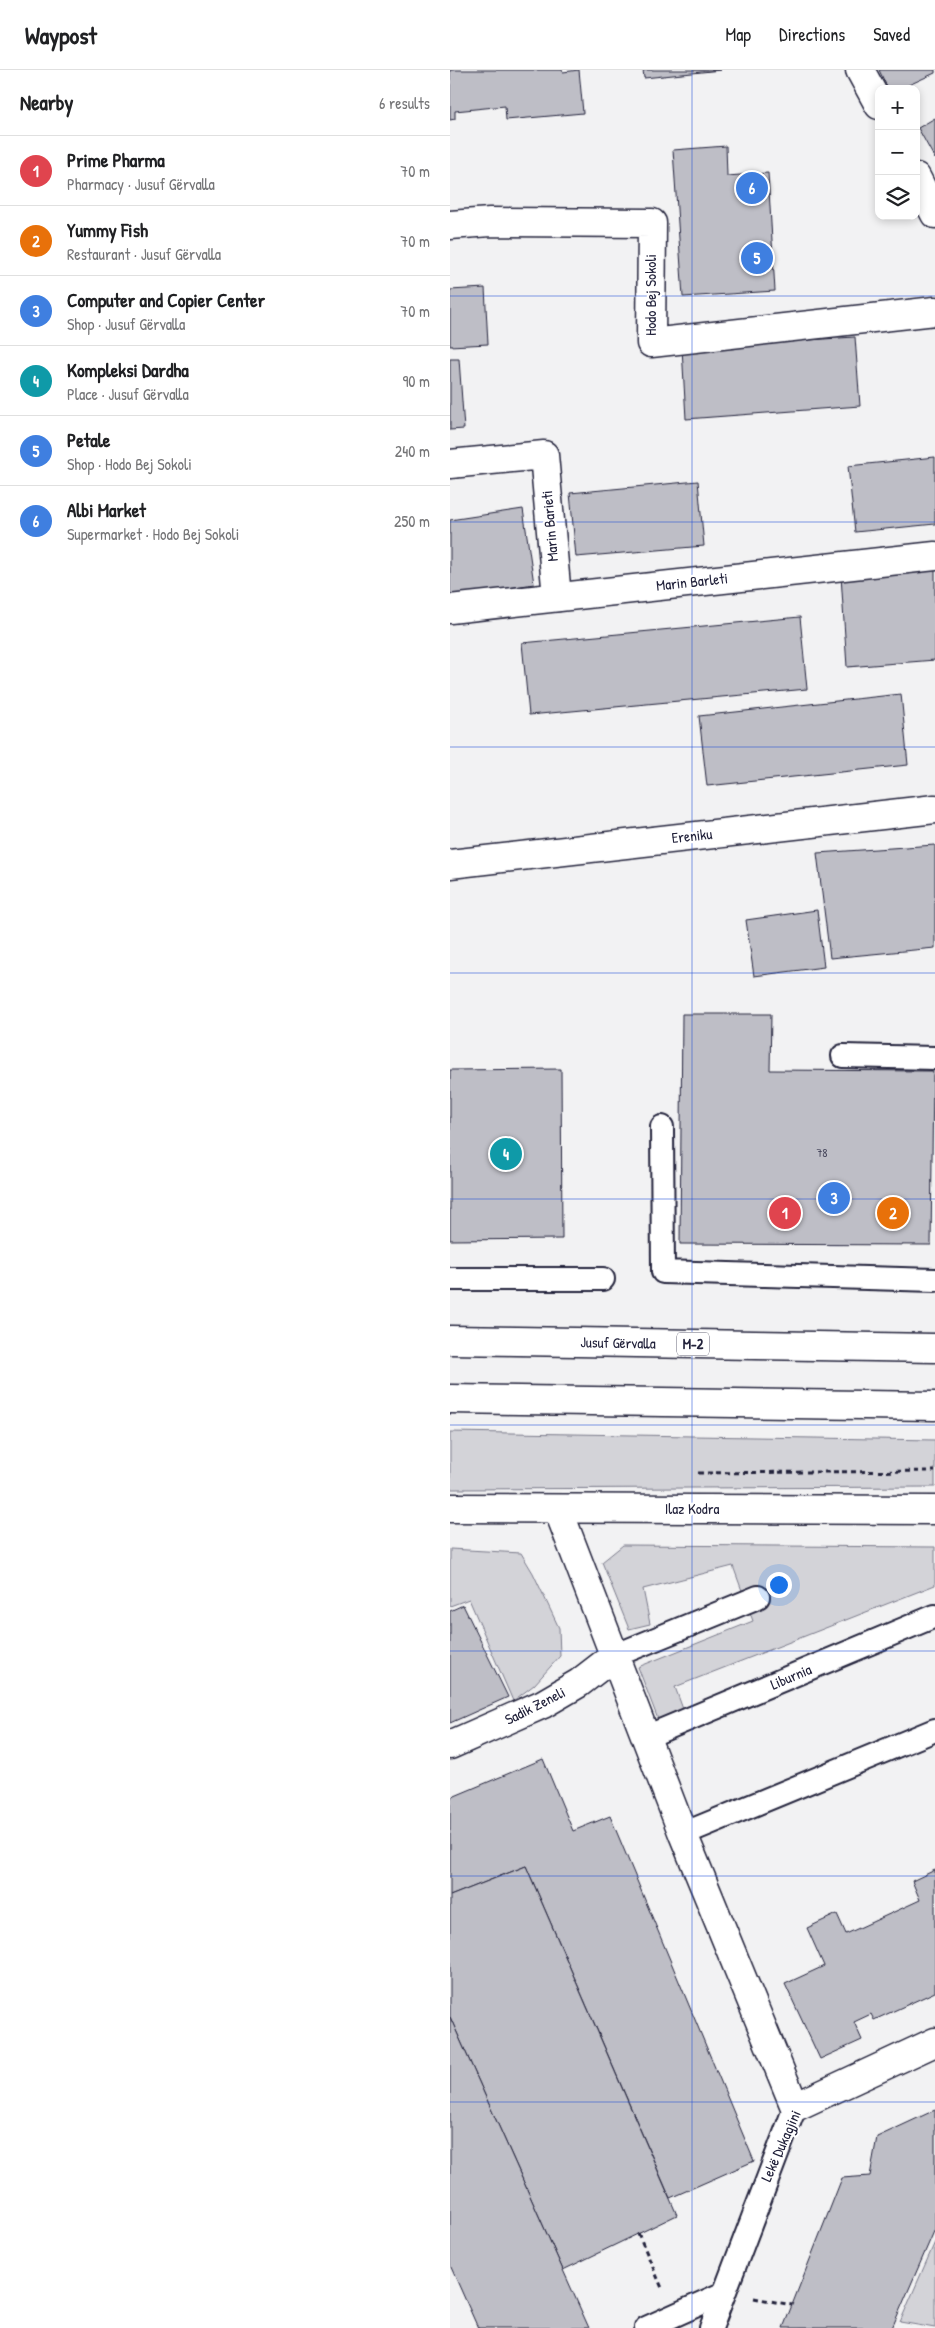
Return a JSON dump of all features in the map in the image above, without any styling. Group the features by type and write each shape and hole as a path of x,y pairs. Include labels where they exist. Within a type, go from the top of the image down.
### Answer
{"main road":[{"path":"860,70 875,98"},
{"path":"920,186 935,214"},
{"name":"Hodo Bej Sokoli","path":"450,225 490,222 652,223 651,343 935,311"},
{"name":"Marin Barieti","path":"450,464 544,455 557,597"},
{"name":"Marin Barleti","path":"450,609 935,556"},
{"name":"Ereniku","path":"450,864 935,809"},
{"name":"Jusuf Gërvalla","path":"450,1340 935,1348"},
{"path":"450,1399 935,1406"},
{"name":"Ilaz Kodra","path":"450,1508 935,1510"},
{"path":"558,1509 683,1834 795,2107"},
{"name":"Sadik Zeneli","path":"450,1746 543,1704 579,1683 614,1656"},
{"name":"Lekë Dukagjini","path":"795,2107 935,2042"}],"lane":[{"path":"844,1056 935,1058"},
{"path":"662,1126 663,1272 935,1280"},
{"path":"450,1279 603,1280"},
{"path":"614,1656 758,1597"},
{"name":"Liburnia","path":"646,1737 935,1616"},
{"path":"683,1834 935,1730"},
{"name":"Lekë Dukagjini","path":"711,2328 795,2107"},
{"path":"646,2328 724,2292"}],"path":[{"path":"638,2233 674,2316"}],"shaded area":[{"path":"450,1432 935,1440 935,1487 450,1489"},
{"path":"623,1545 935,1547 935,1585 675,1687 684,1712 659,1722 638,1667 753,1621 733,1566 643,1589 650,1624 629,1629 602,1562"},
{"path":"450,1549 521,1553 533,1573 559,1628 560,1656 534,1685 513,1701 469,1599 450,1606"},
{"path":"935,2242 935,2328 900,2322"}],"building":[{"path":"450,70 562,70 563,72 579,70 583,113 506,120 505,106 455,111 455,119 450,120"},
{"path":"643,70 721,70 644,78"},
{"path":"879,70 935,70 935,73 909,85 886,85"},
{"path":"935,118 935,159 920,132 920,127"},
{"path":"726,146 727,176 768,173 775,291 683,297 673,150"},
{"path":"485,288 488,344 450,346 450,290"},
{"path":"855,337 860,406 686,419 682,348"},
{"path":"450,359 459,359 464,429 450,430"},
{"path":"935,457 935,524 855,532 848,466"},
{"path":"698,481 704,546 576,557 570,493"},
{"path":"523,509 534,584 450,597 450,520"},
{"path":"935,569 935,660 847,667 841,576"},
{"path":"800,617 807,689 529,715 522,643"},
{"path":"901,694 908,765 707,786 699,716"},
{"path":"935,845 935,948 830,958 817,853"},
{"path":"817,910 824,967 754,976 746,920"},
{"path":"682,1014 771,1014 770,1070 933,1071 931,1245 680,1244"},
{"path":"561,1069 562,1239 450,1240 450,1070"},
{"path":"463,1605 508,1697 450,1723 450,1611"},
{"path":"543,1759 573,1831 610,1816 754,2161 670,2198 526,1866 450,1896 450,1798"},
{"path":"526,1866 677,2215 563,2270 450,2017 450,1896"},
{"path":"935,1870 935,1992 874,2020 871,2014 854,2022 862,2040 820,2059 785,1984 824,1966 807,1928 837,1914 846,1934 920,1900 912,1881"},
{"path":"450,2017 589,2328 478,2328 450,2265"},
{"path":"935,2110 935,2229 892,2328 783,2328 842,2178 870,2176 877,2137"}],"place":[{"name":"Albi Market","path":"752,188"},
{"name":"Petale","path":"757,258"},
{"name":"Kompleksi Dardha","path":"506,1154"},
{"name":"Computer and Copier Center","path":"834,1198"},
{"name":"Prime Pharma","path":"785,1213"},
{"name":"Yummy Fish","path":"893,1213"}]}
